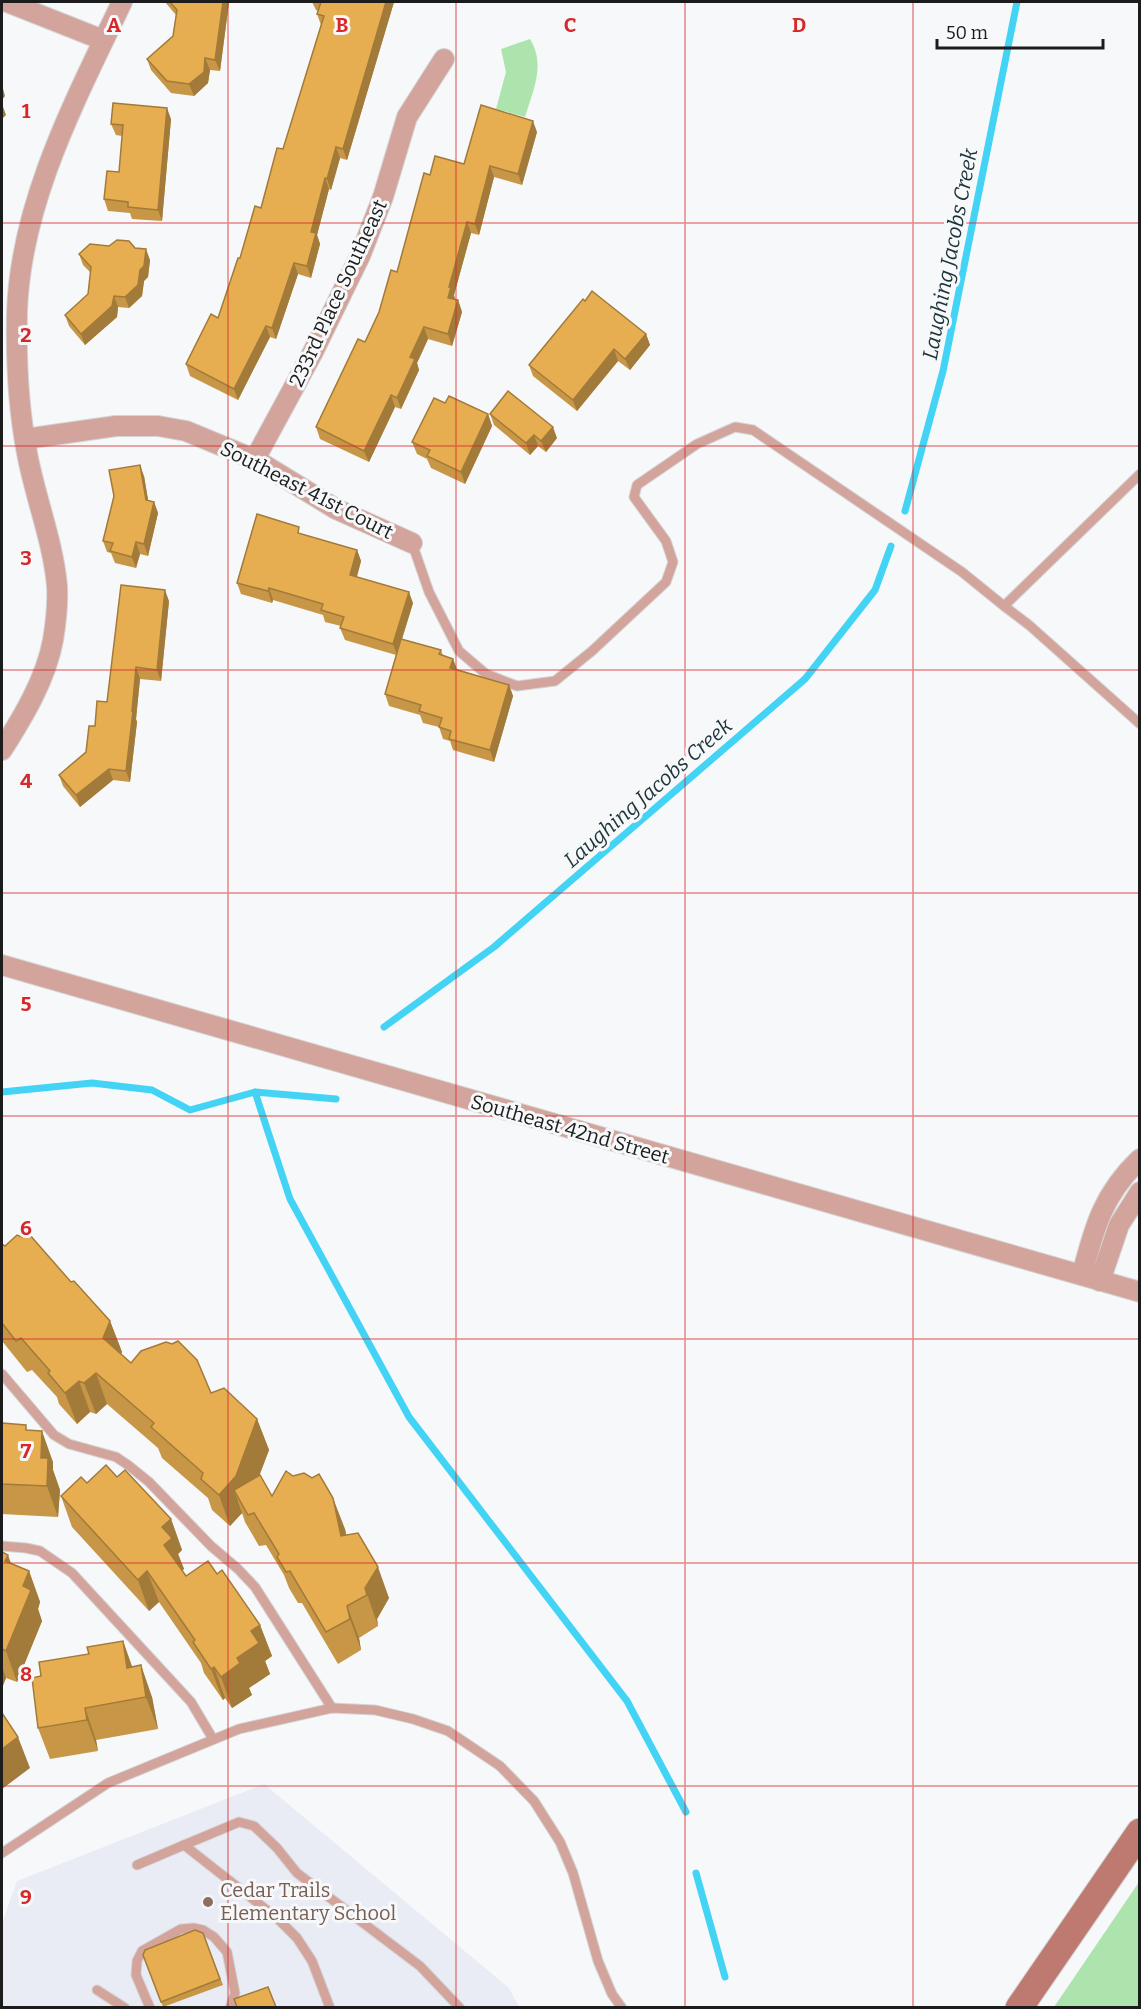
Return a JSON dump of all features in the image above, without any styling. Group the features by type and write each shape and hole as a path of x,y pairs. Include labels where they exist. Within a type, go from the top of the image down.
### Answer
{"main road":[{"path":"1019,2007 1140,1832"}],"street":[{"path":"7,2 103,40"},
{"path":"2,750 23,717 42,675 52,643 56,615 57,586 50,544 27,452 17,376 17,322 25,249 49,162 122,2"},
{"name":"233rd Place Southeast","path":"255,459 313,352 360,256 383,197 407,117 444,59"},
{"name":"Southeast 41st Court","path":"25,439 116,426 158,426 186,430 255,459 336,509 412,543"},
{"name":"Southeast 42nd Street","path":"2,965 1140,1292"},
{"path":"1091,1278 1096,1223 1106,1202 1140,1159"},
{"path":"1091,1278 1119,1225 1140,1192"}],"lane":[{"path":"412,543 429,592 459,651 486,674 517,686 555,681 592,651 666,582 673,562 666,541 634,496 637,485 697,444 735,426 753,430 962,572 1029,625 1140,724"},
{"path":"1004,606 1140,474"},
{"path":"2,1374 54,1435 69,1444 108,1454 128,1465 148,1482 211,1546 238,1569 255,1587 332,1708"},
{"path":"2,1546 40,1551 72,1573 191,1702 213,1739"},
{"path":"2,1853 108,1783 239,1729 332,1708 375,1710 413,1719 448,1731 500,1766 534,1801 560,1842 573,1873 598,1961 612,1994 622,2007"},
{"path":"137,1865 239,1822 254,1826 266,1835 297,1873 420,1966 460,2007"},
{"path":"184,1845 277,1918 297,1938 312,1961 330,2007"},
{"path":"150,2007 136,1975 137,1961 142,1951 181,1929 194,1928 204,1930 214,1937 227,1952 235,1993 230,2007"},
{"path":"97,1990 125,2007"}],"shaded area":[{"name":"Cedar Trails Elementary School","path":"264,1784 509,1988 519,2007 2,2007 2,1923 17,1881"}],"green space":[{"path":"530,39 535,49 538,68 525,117 496,109 506,72 501,49"},
{"path":"1139,1882 1139,2007 1054,2007"}],"building":[{"path":"170,2 223,2 215,60 205,58 204,72 189,84 167,81 147,59 173,36 177,10"},
{"path":"321,2 386,2 343,149 336,147 327,179 325,178 311,232 316,233 307,266 294,263 272,328 266,326 234,389 186,364 211,314 218,318 238,258 240,258 255,206 261,208 277,148 283,149 324,16 317,14"},
{"path":"113,103 167,108 158,210 128,207 128,202 104,199 107,171 119,172 123,125 111,124"},
{"path":"481,105 533,121 518,174 490,166 475,224 467,222 449,287 451,287 448,298 458,300 448,334 424,327 410,357 415,359 397,398 391,395 364,451 316,427 358,339 365,342 379,312 391,270 397,272 424,173 430,175 435,156 464,164"},
{"path":"117,240 129,241 135,248 146,249 138,285 125,297 114,296 112,306 81,334 65,315 88,294 91,267 79,254 90,244 109,246"},
{"path":"592,291 646,334 625,359 614,349 573,400 529,365"},
{"path":"508,391 553,427 541,441 534,435 526,443 490,414"},
{"path":"449,396 488,414 461,472 427,456 430,450 412,442 434,398 445,403"},
{"path":"140,465 146,500 154,502 144,544 136,542 132,557 110,551 113,543 103,541 114,496 109,470"},
{"path":"257,514 299,527 298,533 357,550 350,575 409,592 393,644 340,628 344,617 321,610 323,604 269,588 268,591 237,583"},
{"path":"121,585 165,590 157,670 136,667 126,771 109,769 76,795 59,775 86,752 89,726 95,726 97,701 107,702"},
{"path":"401,639 441,650 439,654 453,659 450,668 509,685 490,750 449,739 451,731 439,727 442,718 419,711 421,705 385,694"},
{"path":"29,1234 71,1282 74,1281 110,1321 103,1338 131,1363 141,1351 166,1342 172,1344 178,1341 197,1360 211,1393 224,1388 257,1419 236,1476 219,1495 201,1479 203,1473 151,1427 154,1423 96,1373 84,1383 79,1381 65,1393 48,1373 50,1371 21,1338 16,1341 2,1323 2,1244 5,1246 17,1235 22,1237"},
{"path":"2,1423 26,1425 26,1430 42,1431 41,1458 48,1458 47,1486 2,1484"},
{"path":"106,1465 117,1477 125,1470 171,1519 162,1527 172,1538 164,1545 186,1576 208,1561 217,1574 222,1570 260,1625 251,1631 259,1643 237,1658 240,1663 221,1677 214,1667 211,1669 193,1642 195,1640 147,1571 138,1580 61,1496 81,1477 87,1483"},
{"path":"286,1471 293,1476 304,1473 312,1478 319,1474 333,1498 341,1536 358,1533 378,1567 365,1588 367,1595 347,1606 350,1619 326,1632 290,1571 286,1572 277,1557 279,1554 254,1513 248,1515 234,1490 260,1475 272,1496"},
{"path":"2,1552 8,1555 5,1561 29,1571 23,1586 31,1590 6,1651 2,1649"},
{"path":"123,1641 127,1668 141,1665 146,1697 85,1708 87,1720 38,1728 32,1678 41,1676 39,1662 89,1654 87,1647"},
{"path":"2,1713 18,1737 2,1749"},
{"path":"195,1930 203,1933 220,1979 161,2002 143,1955 145,1950"},
{"path":"268,1987 276,2007 237,2007 234,1999"}],"waterway":[{"name":"Laughing Jacobs Creek","path":"905,511 943,371 1017,2"},
{"name":"Laughing Jacobs Creek","path":"384,1027 494,947 805,679 875,590 891,546"},
{"name":"Laughing Jacobs Creek","path":"2,1092 92,1083 152,1090 190,1110 255,1092 336,1099"},
{"path":"255,1092 290,1199 409,1417 627,1701 686,1812"},
{"path":"696,1873 725,1977"}],"place":[{"name":"Cedar Trails Elementary School","path":"208,1902"}]}
